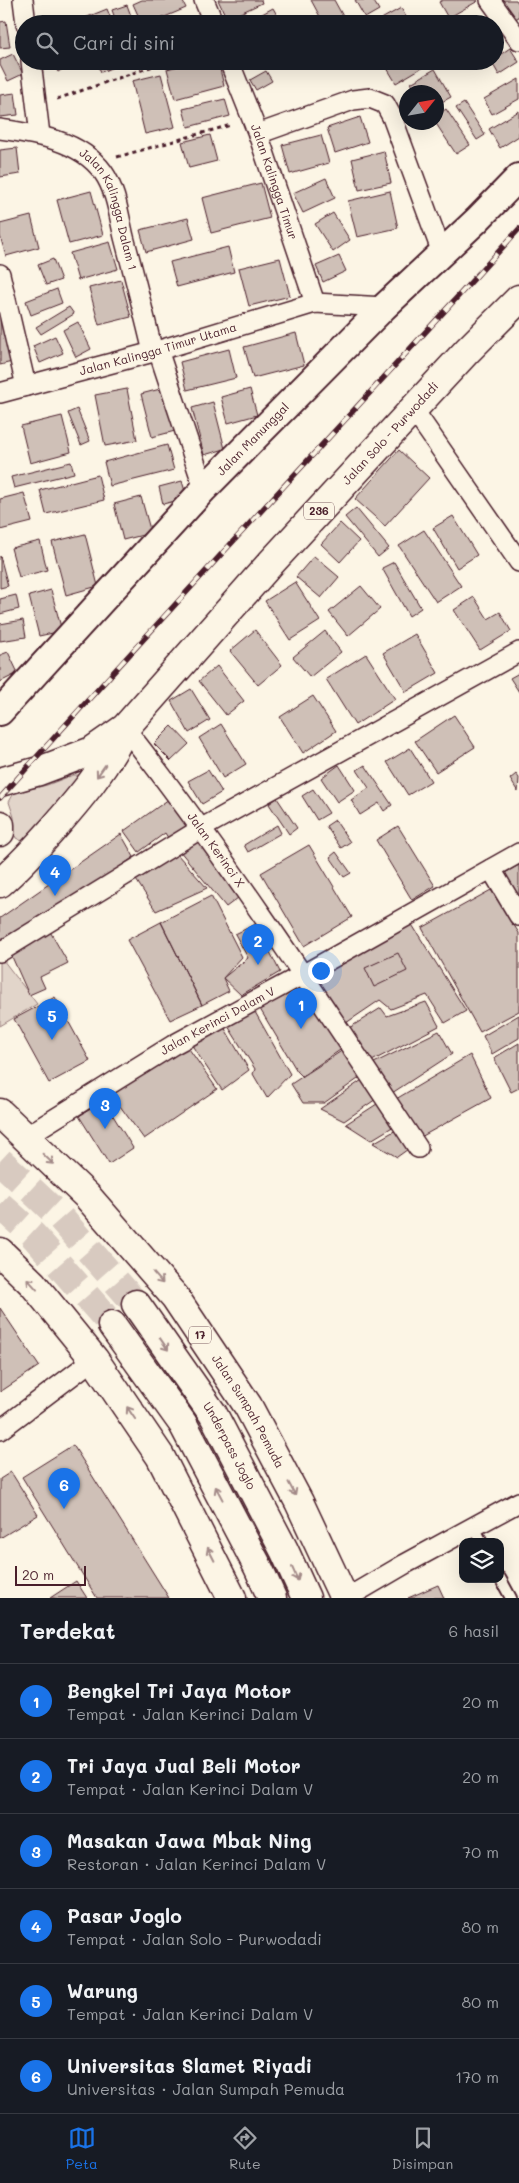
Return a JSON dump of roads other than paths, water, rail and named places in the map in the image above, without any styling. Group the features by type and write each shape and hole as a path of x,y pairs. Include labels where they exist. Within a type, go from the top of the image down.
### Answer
{"main road":[{"name":"Jalan Solo - Purwodadi","path":"0,782 39,771 92,751 125,728 269,565 413,409 519,299"},
{"name":"Jalan Solo - Purwodadi","path":"0,883 24,862 89,788 111,757 125,728"},
{"path":"0,825 0,832"},
{"name":"Jalan Sumpah Pemuda","path":"0,1113 87,1196 175,1297 248,1406 299,1502 346,1598"},
{"path":"0,1252 33,1284 94,1359 160,1456 232,1598"},
{"name":"Underpass Joglo","path":"136,1304 213,1414 284,1550 306,1598"},
{"path":"112,1325 183,1424 258,1567 272,1598"}],"street":[{"path":"23,0 25,15"},
{"path":"204,0 210,15"},
{"path":"490,0 501,15"},
{"path":"504,19 519,40"},
{"path":"31,70 40,135"},
{"name":"Jalan Kalingga Timur","path":"233,70 255,126 315,303"},
{"path":"255,126 353,100 370,98 385,104 392,117 442,253"},
{"name":"Jalan Kalingga Dalam 1","path":"0,129 40,135 68,146 95,163 103,171 115,198 156,351 204,489"},
{"name":"Jalan Manunggal","path":"0,712 204,489 384,307 519,177"},
{"path":"0,274 26,386"},
{"name":"Jalan Kalingga Timur Utama","path":"0,393 156,351 315,303 384,307"},
{"path":"413,409 519,562"},
{"path":"0,952 202,828 519,652"},
{"name":"Jalan Kerinci X","path":"125,728 202,828 304,974 418,1148"},
{"name":"Jalan Kerinci Dalam V","path":"25,1137 173,1045 519,853"},
{"path":"491,869 519,916"},
{"path":"0,1430 94,1359"},
{"path":"346,1598 478,1534 519,1502"}],"lane":[{"path":"503,1583 511,1598"}],"tunnel":[{"path":"0,1161 58,1215 136,1304"},
{"path":"0,1205 33,1235 112,1325"}],"railway":[{"path":"0,798 519,229"}],"place":[{"name":"Pasar Joglo","path":"55,896"},
{"name":"Tri Jaya Jual Beli Motor","path":"258,965"},
{"name":"Bengkel Tri Jaya Motor","path":"301,1029"},
{"name":"Warung","path":"52,1040"},
{"name":"Masakan Jawa Mbak Ning","path":"105,1129"},
{"name":"Universitas Slamet Riyadi","path":"64,1509"}]}
